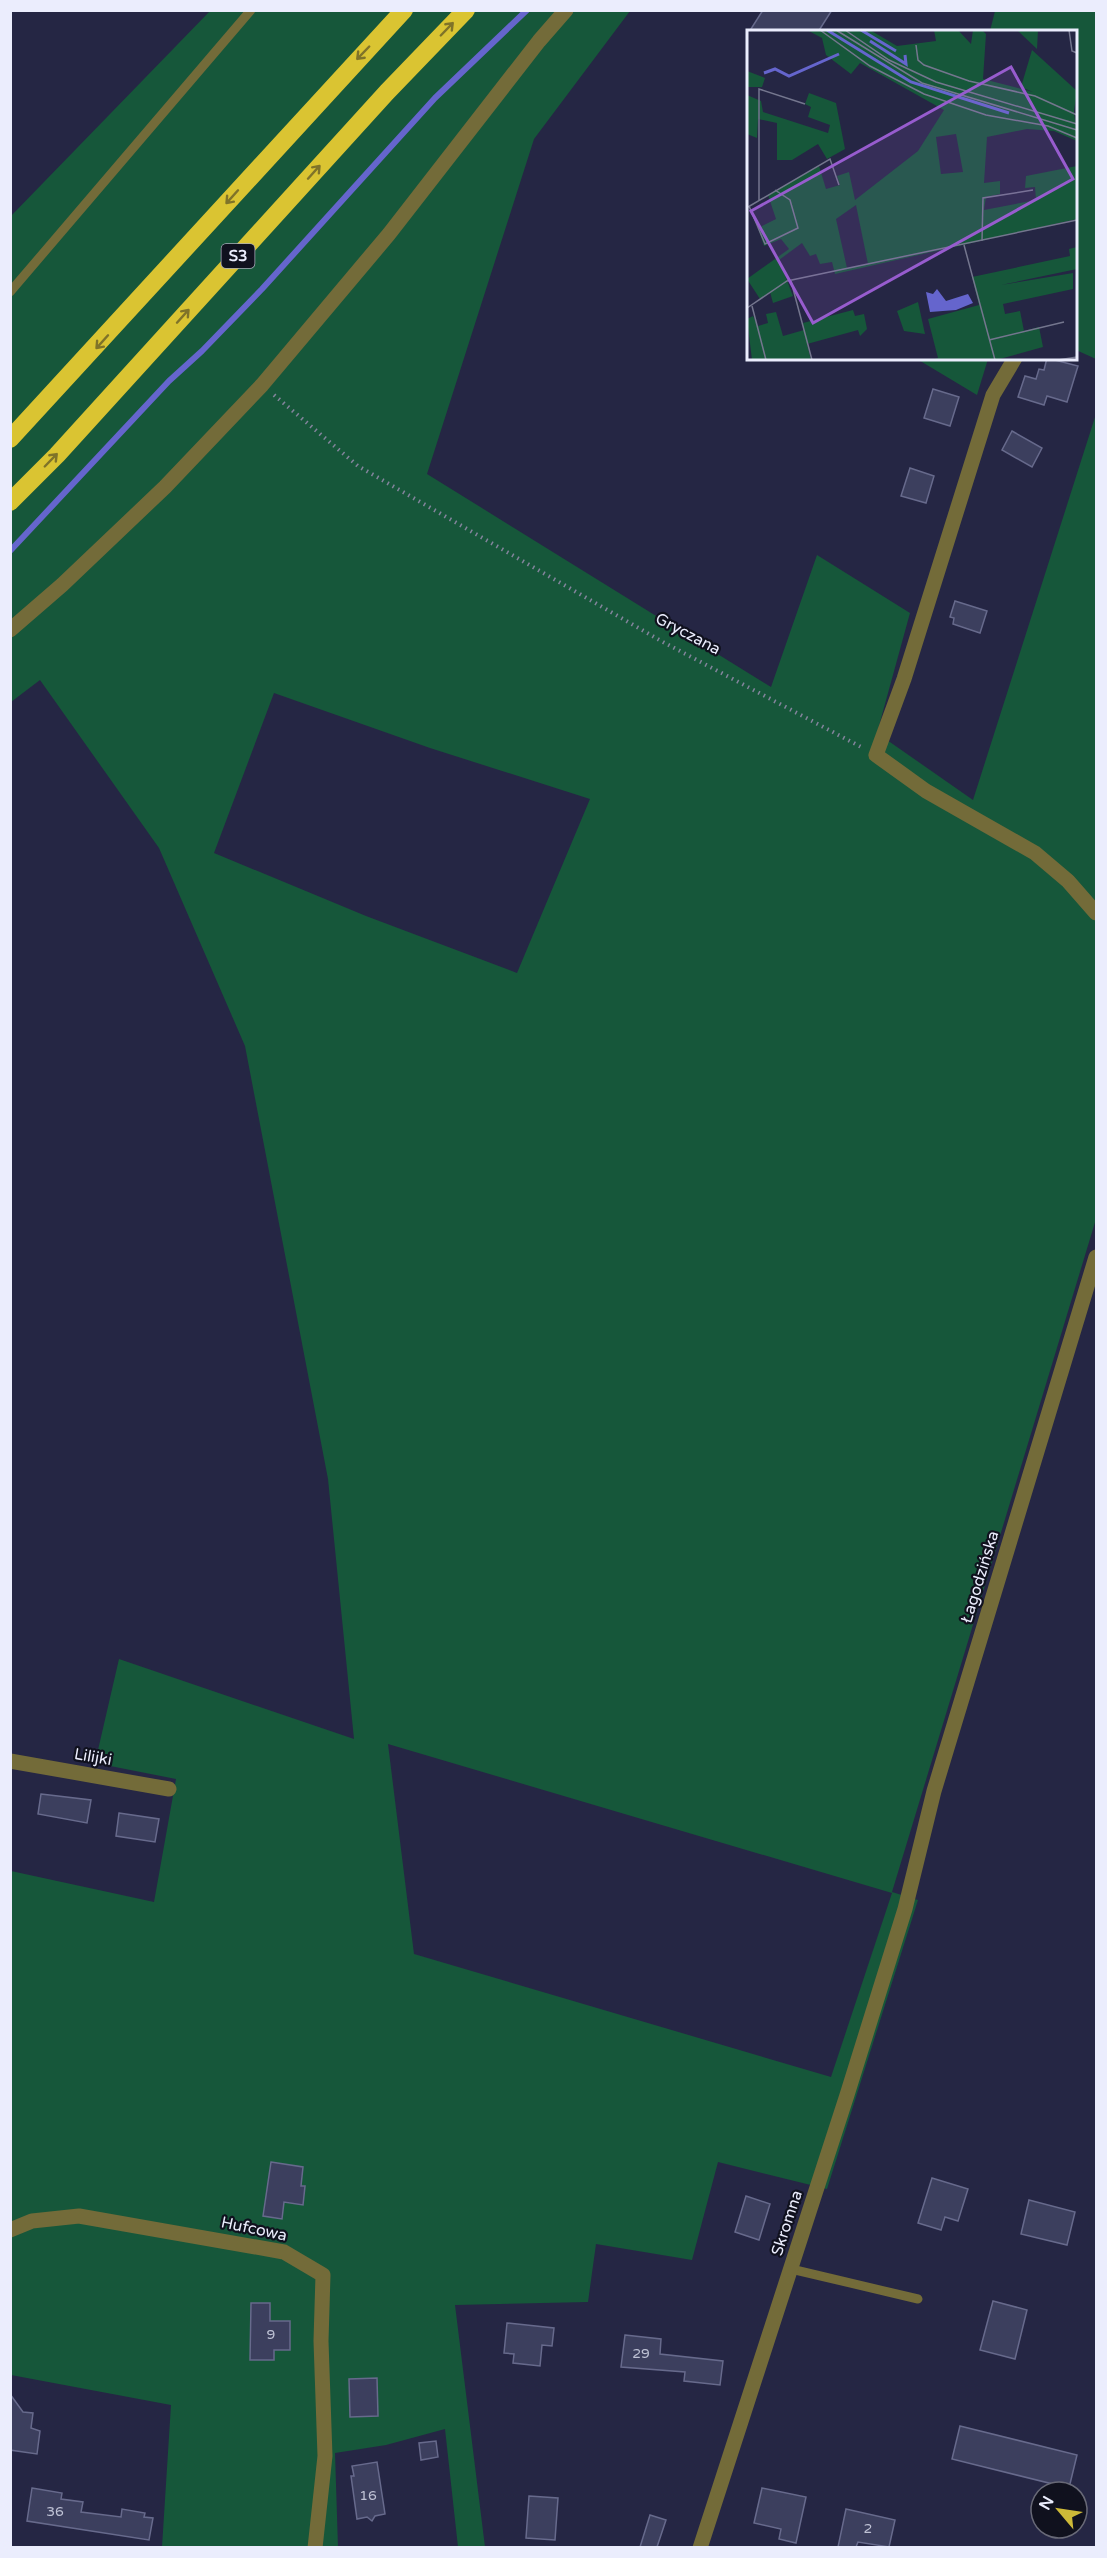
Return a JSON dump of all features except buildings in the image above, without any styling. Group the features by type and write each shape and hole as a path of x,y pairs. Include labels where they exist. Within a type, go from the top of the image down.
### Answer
{"highway":[{"name":"S3","path":"10,439 404,10"},
{"name":"S3","path":"10,502 57,455 387,92 466,10"}],"street":[{"path":"10,630 62,585 148,503 262,385 388,234 539,41 566,10"},
{"path":"1014,360 993,395 904,679 876,754 926,791 1035,854 1068,881 1096,913"},
{"name":"Łagodzińska","path":"905,1909 934,1791 1096,1257"},
{"name":"Lilijki","path":"10,1761 169,1789"},
{"name":"Skromna","path":"700,2547 905,1909"},
{"name":"Hufcowa","path":"10,2230 32,2221 80,2216 284,2252 323,2275 321,2341 325,2456 315,2547"}],"lane":[{"path":"10,292 251,10"},
{"path":"791,2269 918,2299"}],"path":[{"name":"Gryczana","path":"262,385 358,466 663,642 876,754"}],"green space":[{"path":"210,11 630,11 534,139 427,474 771,687 817,555 910,613 877,733 973,800 1096,414 1096,1219 892,1892 918,1900 827,2189 718,2162 692,2260 596,2244 588,2302 455,2305 485,2547 458,2547 445,2429 386,2445 335,2453 338,2547 162,2547 171,2405 11,2375 11,1871 154,1902 176,1779 95,1763 119,1659 354,1739 328,1479 245,1046 159,848 40,680 11,702 10,217","holes":["274,693 430,748 590,799 517,973 366,916 214,853","388,1744 892,1893 831,2077 414,1954"]},
{"path":"995,11 1096,11 1096,359 1077,350 1077,30 990,30"},
{"path":"919,360 988,360 977,395"}],"waterway":[{"path":"10,551 169,381 202,351 262,289 435,98 527,10"}]}
